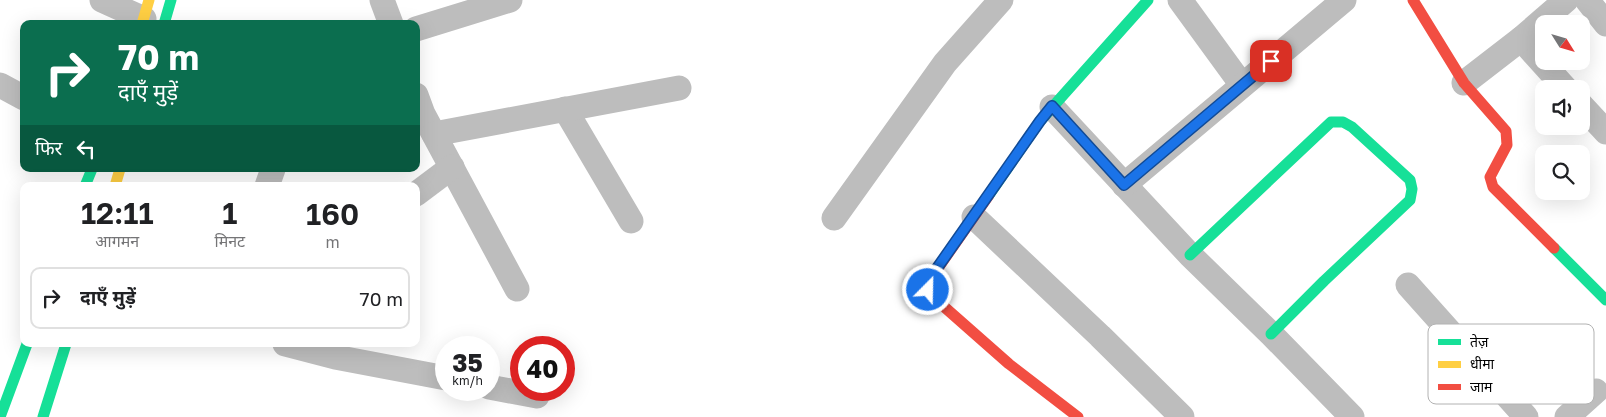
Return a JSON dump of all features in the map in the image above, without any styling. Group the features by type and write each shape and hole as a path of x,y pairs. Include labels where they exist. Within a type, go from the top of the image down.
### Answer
{"street":[{"path":"102,0 150,17 171,0"},
{"path":"382,0 390,20"},
{"path":"420,28 510,0"},
{"path":"834,218 945,63 1001,0"},
{"path":"1078,417 1009,364 933,297 928,290 928,281 1040,121 1148,0"},
{"path":"1180,0 1242,85"},
{"path":"1124,185 1344,0"},
{"path":"1413,0 1464,83 1506,132 1508,145 1490,177 1493,187 1606,300"},
{"path":"1464,83 1521,39 1566,0"},
{"path":"1587,0 1606,24"},
{"path":"1521,39 1558,80"},
{"path":"0,85 20,96"},
{"path":"434,134 679,88"},
{"path":"420,105 517,289"},
{"path":"1052,106 1190,255 1352,417"},
{"path":"565,109 631,220"},
{"path":"1590,115 1606,132"},
{"path":"1190,255 1331,122 1343,122 1352,127 1410,180 1412,189 1410,200 1271,334"},
{"path":"420,191 452,167"},
{"path":"974,217 1100,336 1182,417"},
{"path":"1408,285 1443,324"},
{"path":"0,417 11,400 26,347"},
{"path":"43,417 65,347"},
{"path":"310,347 337,350 435,375"},
{"path":"1514,404 1526,417"},
{"path":"1567,417 1582,404"}],"traffic: fast":[{"path":"165,20 171,0"},
{"path":"989,195 1040,121 1148,0"},
{"path":"1190,255 1331,122 1343,122 1352,127 1410,180 1412,189 1410,200 1271,334"},
{"path":"87,182 91,172"},
{"path":"1554,248 1606,300"},
{"path":"0,417 26,347"},
{"path":"43,417 65,347"}],"traffic: slow":[{"path":"143,20 149,0"},
{"path":"116,182 119,172"}],"traffic: jam":[{"path":"1413,0 1464,83 1506,131 1507,145 1490,177 1493,187 1554,248"},
{"path":"989,195 929,281 928,290 933,297 1009,364 1078,417"}],"route":[{"path":"928,290 928,281 1052,106 1124,185 1271,61"}]}
